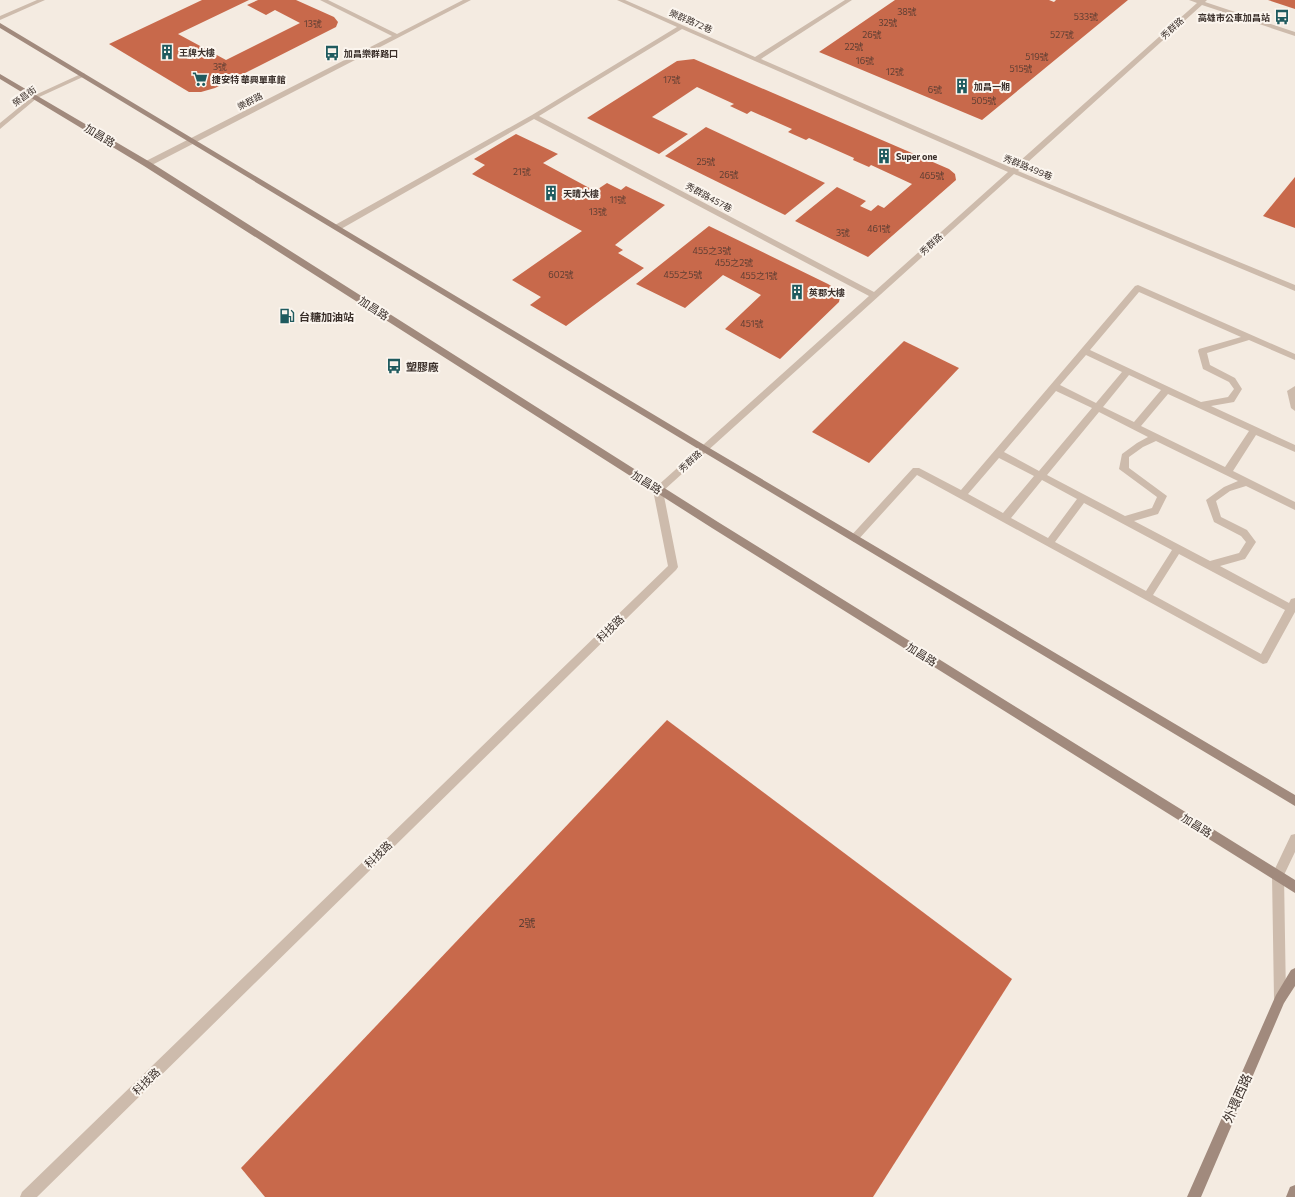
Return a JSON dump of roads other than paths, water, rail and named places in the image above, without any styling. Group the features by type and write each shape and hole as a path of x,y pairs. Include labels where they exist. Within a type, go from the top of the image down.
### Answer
{"street":[{"path":"0,18 42,0"},
{"path":"323,0 396,36"},
{"name":"樂群路","path":"147,164 468,0"},
{"name":"樂群路72巷","path":"620,0 756,59"},
{"path":"756,59 849,0"},
{"path":"1192,0 1202,1 1295,34"},
{"name":"秀群路","path":"658,490 1202,1"},
{"path":"0,25 703,448 1295,801"},
{"path":"338,227 534,116 682,27"},
{"name":"秀群路499巷","path":"756,59 1013,171 1295,288"},
{"name":"榮昌街","path":"0,127 35,97 83,75"},
{"name":"加昌路","path":"0,76 147,164 658,490 1295,887"},
{"name":"秀群路457巷","path":"534,116 874,296"},
{"path":"962,495 1138,288 1295,358"},
{"path":"1201,405 1231,400 1238,389 1232,380 1206,367 1202,351 1249,337"},
{"path":"1084,351 1295,449"},
{"path":"1005,518 1128,371"},
{"path":"1054,386 1295,506"},
{"path":"1135,427 1167,389"},
{"path":"1295,390 1291,391 1295,408"},
{"path":"1227,472 1254,430"},
{"path":"1124,520 1155,511 1162,496 1124,469 1125,456 1140,445 1156,437"},
{"path":"854,538 916,470 1263,660 1293,606 1210,565 998,453"},
{"path":"1210,565 1242,556 1251,542 1244,533 1217,519 1211,500 1227,489 1246,482"},
{"name":"科技路","path":"27,1197 672,567 658,490"},
{"path":"1049,543 1083,498"},
{"path":"1147,597 1178,548"},
{"name":"外環西路","path":"1280,999 1278,875 1295,839"},
{"name":"外環西路","path":"1194,1197 1280,999 1295,974"},
{"path":"1293,1197 1295,1192"}],"place":[{"name":"高雄市公車加昌站","path":"1282,17"},
{"name":"王牌大樓","path":"167,52"},
{"name":"加昌樂群路口","path":"332,53"},
{"name":"捷安特 華興單車館","path":"200,79"},
{"name":"加昌一期","path":"962,86"},
{"name":"Super one","path":"884,156"},
{"name":"天晴大樓","path":"551,193"},
{"name":"英郡大樓","path":"797,292"},
{"name":"台糖加油站","path":"287,316"},
{"name":"塑膠廠","path":"394,366"}]}
